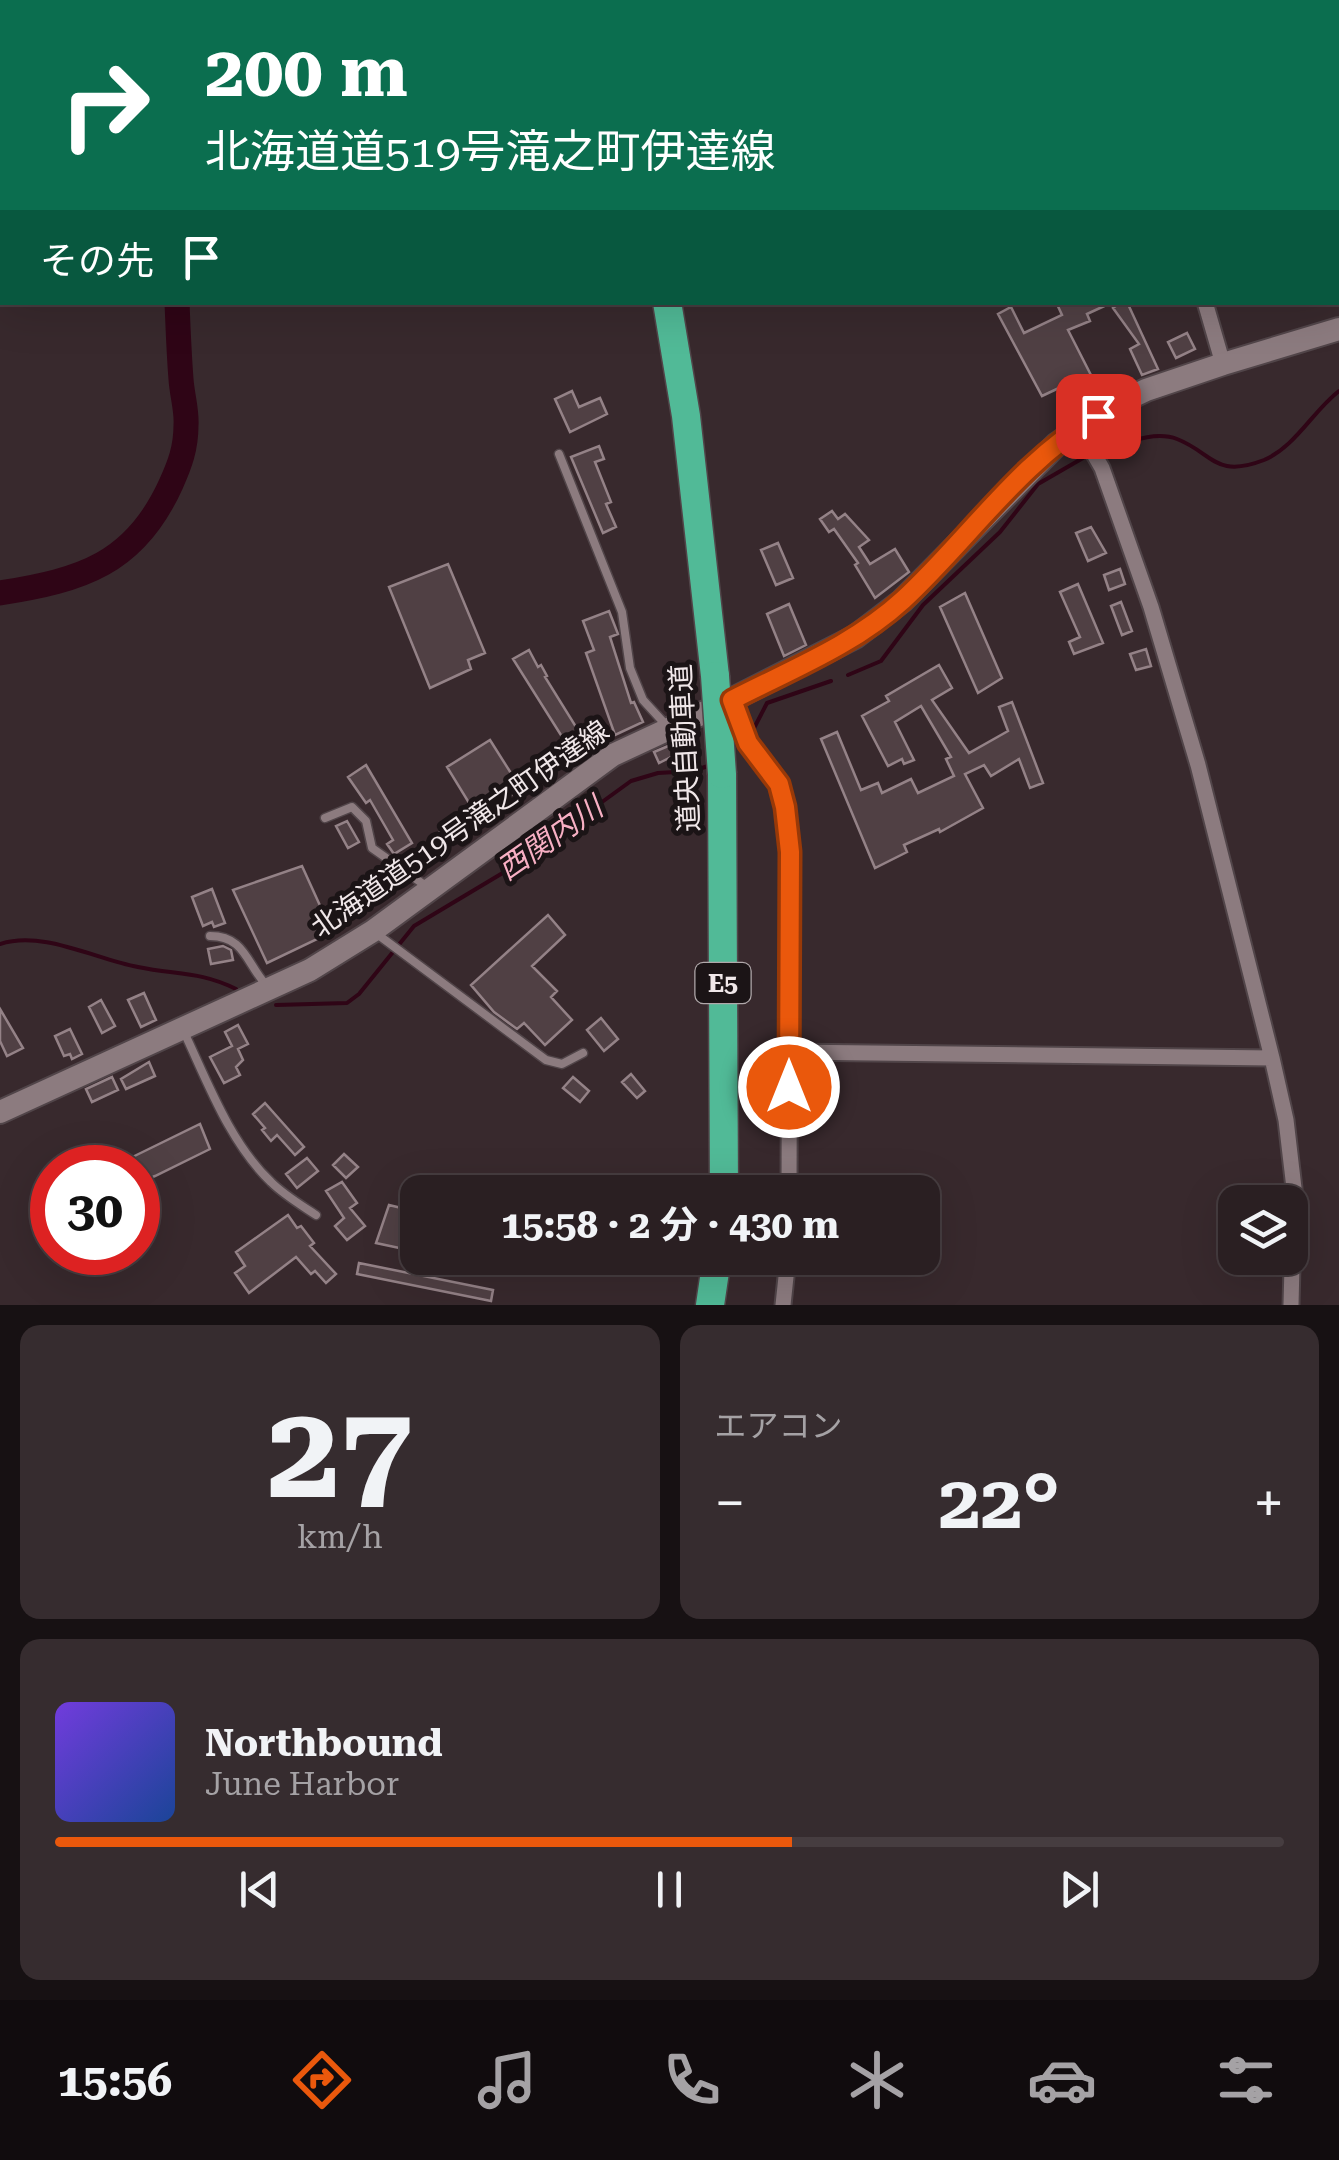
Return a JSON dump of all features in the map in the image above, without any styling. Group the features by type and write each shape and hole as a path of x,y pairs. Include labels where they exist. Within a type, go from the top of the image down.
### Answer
{"highway":[{"name":"道央自動車道","path":"668,305 686,416 722,774 724,1175"},
{"path":"710,1305 716,1275"},
{"path":"721,1275 723,1305"}],"main road":[{"name":"北海道道519号滝之町伊達線","path":"0,1112 310,970 388,942 430,889 613,754 732,700 855,637 902,601 1019,480 1078,427 1146,390 1339,329"}],"street":[{"path":"1205,305 1222,364"},
{"path":"1078,427 1102,468 1151,607 1198,766 1272,1058 1286,1120 1294,1188 1291,1305"},
{"path":"732,700 745,737 779,784 785,807 790,852 789,1175"},
{"path":"790,1052 1272,1058"},
{"path":"783,1305 786,1275"}],"lane":[{"path":"559,454 622,612 630,668 643,700 668,726"},
{"path":"325,818 352,807 366,821 372,848 430,889"},
{"path":"210,936 227,936 236,942 270,988"},
{"path":"388,942 546,1060 562,1064 583,1053"},
{"path":"182,1028 248,1156 272,1184 316,1215"}],"building":[{"path":"1057,305 1106,305 1087,314 1090,321 1068,330 1096,385 1085,390 1080,378 1042,396 998,314 1011,307 1024,333 1062,315"},
{"path":"1128,305 1158,369 1142,375 1130,349 1139,344 1113,308"},
{"path":"1187,333 1195,349 1176,358 1168,342"},
{"path":"572,391 579,407 600,398 607,414 570,432 555,399"},
{"path":"599,446 604,459 595,462 616,527 603,533 571,457"},
{"path":"832,511 838,519 845,514 869,540 859,547 870,564 895,549 909,572 875,598 855,565 858,563 834,529 829,532 820,519"},
{"path":"1091,527 1106,553 1088,561 1076,533"},
{"path":"778,543 793,578 776,585 761,550"},
{"path":"448,564 485,653 468,660 471,669 430,688 389,587"},
{"path":"1120,569 1125,584 1109,590 1104,575"},
{"path":"1078,584 1103,643 1074,654 1069,642 1080,637 1060,592"},
{"path":"965,593 1002,678 978,693 940,607"},
{"path":"1121,602 1132,631 1122,635 1111,606"},
{"path":"789,604 806,645 784,656 767,614"},
{"path":"609,611 618,634 610,637 631,703 634,702 643,722 615,735 586,653 594,650 583,621"},
{"path":"1146,649 1151,666 1136,670 1130,654"},
{"path":"529,650 586,743 571,751 513,659"},
{"path":"939,665 952,688 932,700 969,753 1008,731 999,707 1012,702 1043,783 1030,788 1019,759 991,776 984,765 965,774 983,808 940,832 939,829 904,845 907,852 875,868 821,739 837,732 861,790 878,783 882,793 911,779 918,793 954,776 946,759 951,757 921,706 895,722 914,760 904,764 902,759 888,766 862,716 889,701 886,696"},
{"path":"490,740 521,789 477,816 447,767"},
{"path":"673,744 677,754 659,763 654,752"},
{"path":"366,765 412,843 394,854 387,844 393,840 370,800 366,803 348,777"},
{"path":"347,821 359,842 348,848 336,826"},
{"path":"441,831 449,841 420,864 413,855"},
{"path":"302,866 332,932 267,963 233,890"},
{"path":"212,889 225,923 203,926 192,897"},
{"path":"548,915 565,935 532,966 557,991 551,997 572,1020 545,1045 524,1023 517,1029 494,1012 471,985"},
{"path":"223,946 231,950 233,960 211,964 208,949"},
{"path":"144,993 156,1020 141,1027 128,1000"},
{"path":"101,1000 115,1026 102,1033 89,1007"},
{"path":"0,1009 23,1048 7,1056 0,1041"},
{"path":"601,1018 618,1039 604,1051 587,1030"},
{"path":"238,1025 248,1044 238,1049 243,1060 236,1067 240,1075 224,1083 210,1057 232,1046 225,1032"},
{"path":"70,1029 82,1054 72,1059 70,1054 64,1056 55,1036"},
{"path":"149,1062 155,1076 126,1089 121,1079"},
{"path":"631,1074 645,1091 637,1098 622,1082"},
{"path":"112,1077 118,1090 92,1102 86,1089"},
{"path":"573,1077 589,1091 580,1102 563,1088"},
{"path":"265,1103 304,1147 295,1155 277,1135 271,1141 262,1130 265,1128 253,1114"},
{"path":"200,1124 210,1149 160,1174 157,1145"},
{"path":"344,1154 358,1167 346,1178 333,1165"},
{"path":"307,1158 318,1171 297,1188 286,1174"},
{"path":"342,1182 357,1203 350,1208 365,1226 347,1240 335,1226 344,1218 326,1191"},
{"path":"389,1205 400,1208 400,1248 376,1243"},
{"path":"288,1215 297,1228 301,1226 314,1243 310,1246 336,1274 326,1283 315,1271 311,1274 296,1257 249,1293 235,1273 245,1266 236,1252"},
{"path":"359,1263 400,1271 400,1275 493,1290 491,1301 357,1274"}],"waterway":[{"path":"0,593 56,582 103,564 141,533 157,511 177,470 186,433 177,305"},
{"name":"西関内川","path":"1100,450 1138,439 1168,437 1224,465 1248,465 1285,447 1339,391"},
{"name":"西関内川","path":"848,675 881,661 923,605 1000,532 1038,484 1083,458"},
{"name":"西関内川","path":"752,732 767,703 831,681"},
{"name":"西関内川","path":"276,1005 347,1003 359,994 414,926 511,868 631,781 711,765"},
{"name":"西関内川","path":"0,944 51,943 138,967 211,979 236,989"}],"route":[{"path":"789,1087 790,852 785,807 779,784 748,743 732,700 855,637 902,601 1057,444 1098,416"}]}
